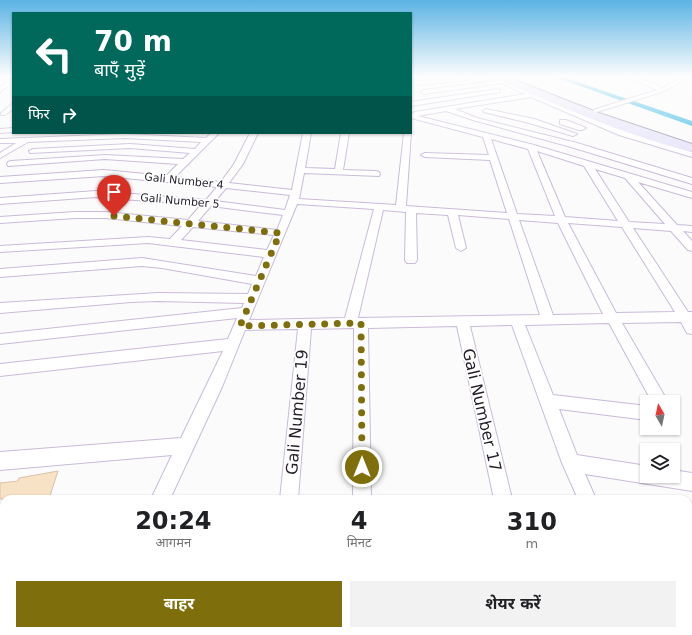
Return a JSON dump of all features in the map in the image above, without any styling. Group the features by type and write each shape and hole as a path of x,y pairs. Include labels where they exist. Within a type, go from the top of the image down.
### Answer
{"main road":[{"path":"569,107 692,148"},
{"path":"590,107 692,143"}],"street":[{"path":"1,114 11,107"},
{"path":"412,115 461,107"},
{"path":"499,107 582,128"},
{"path":"559,107 638,139 692,155"},
{"path":"599,110 610,107"},
{"path":"447,109 475,119 570,143 692,181"},
{"path":"486,111 546,125 573,134"},
{"path":"1,114 12,114"},
{"path":"412,115 530,146 626,174 688,194 692,200"},
{"path":"560,155 570,143 573,134 582,128 600,123"},
{"path":"518,130 546,125"},
{"path":"0,131 12,130"},
{"path":"0,141 12,130"},
{"path":"0,156 37,134"},
{"path":"166,180 214,134"},
{"path":"173,243 224,186 248,148 254,134"},
{"path":"162,495 214,387 293,202 307,134"},
{"path":"339,171 345,134"},
{"path":"408,134 406,209 411,260"},
{"path":"0,141 90,135 207,140"},
{"path":"60,176 77,149 90,135"},
{"path":"486,135 548,320"},
{"path":"128,158 158,137"},
{"path":"33,151 115,146 196,151"},
{"path":"530,146 561,220 612,318 656,395"},
{"path":"606,146 656,161"},
{"path":"425,155 494,158"},
{"path":"11,164 105,157 185,162"},
{"path":"587,163 688,317 692,329"},
{"path":"300,170 376,174"},
{"name":"Gali Number 4","path":"0,180 104,173 224,186 293,202"},
{"path":"626,174 692,248"},
{"name":"Gali Number 5","path":"0,201 96,194 209,203 293,202"},
{"path":"293,202 692,229"},
{"path":"362,495 356,323 379,207"},
{"path":"452,212 460,248"},
{"path":"0,220 75,215 106,215 189,225 280,233"},
{"path":"0,249 148,240 271,254"},
{"path":"0,273 142,262 162,264 260,281"},
{"path":"0,308 147,297 249,306"},
{"path":"0,339 249,306"},
{"path":"240,326 688,317"},
{"path":"517,320 571,464 585,495"},
{"name":"Gali Number 17","path":"462,321 502,495"},
{"name":"Gali Number 19","path":"289,495 305,325"},
{"path":"0,370 232,344"},
{"path":"548,401 640,411"},
{"path":"0,461 186,446"},
{"path":"571,464 640,474"},
{"path":"680,480 692,482"}],"building":[{"path":"58,471 50,495 0,495 0,483 18,481 19,478"}],"waterway":[{"path":"642,107 692,124"}],"route":[{"path":"114,216 189,225 280,233 240,326 361,323 362,467"}]}
